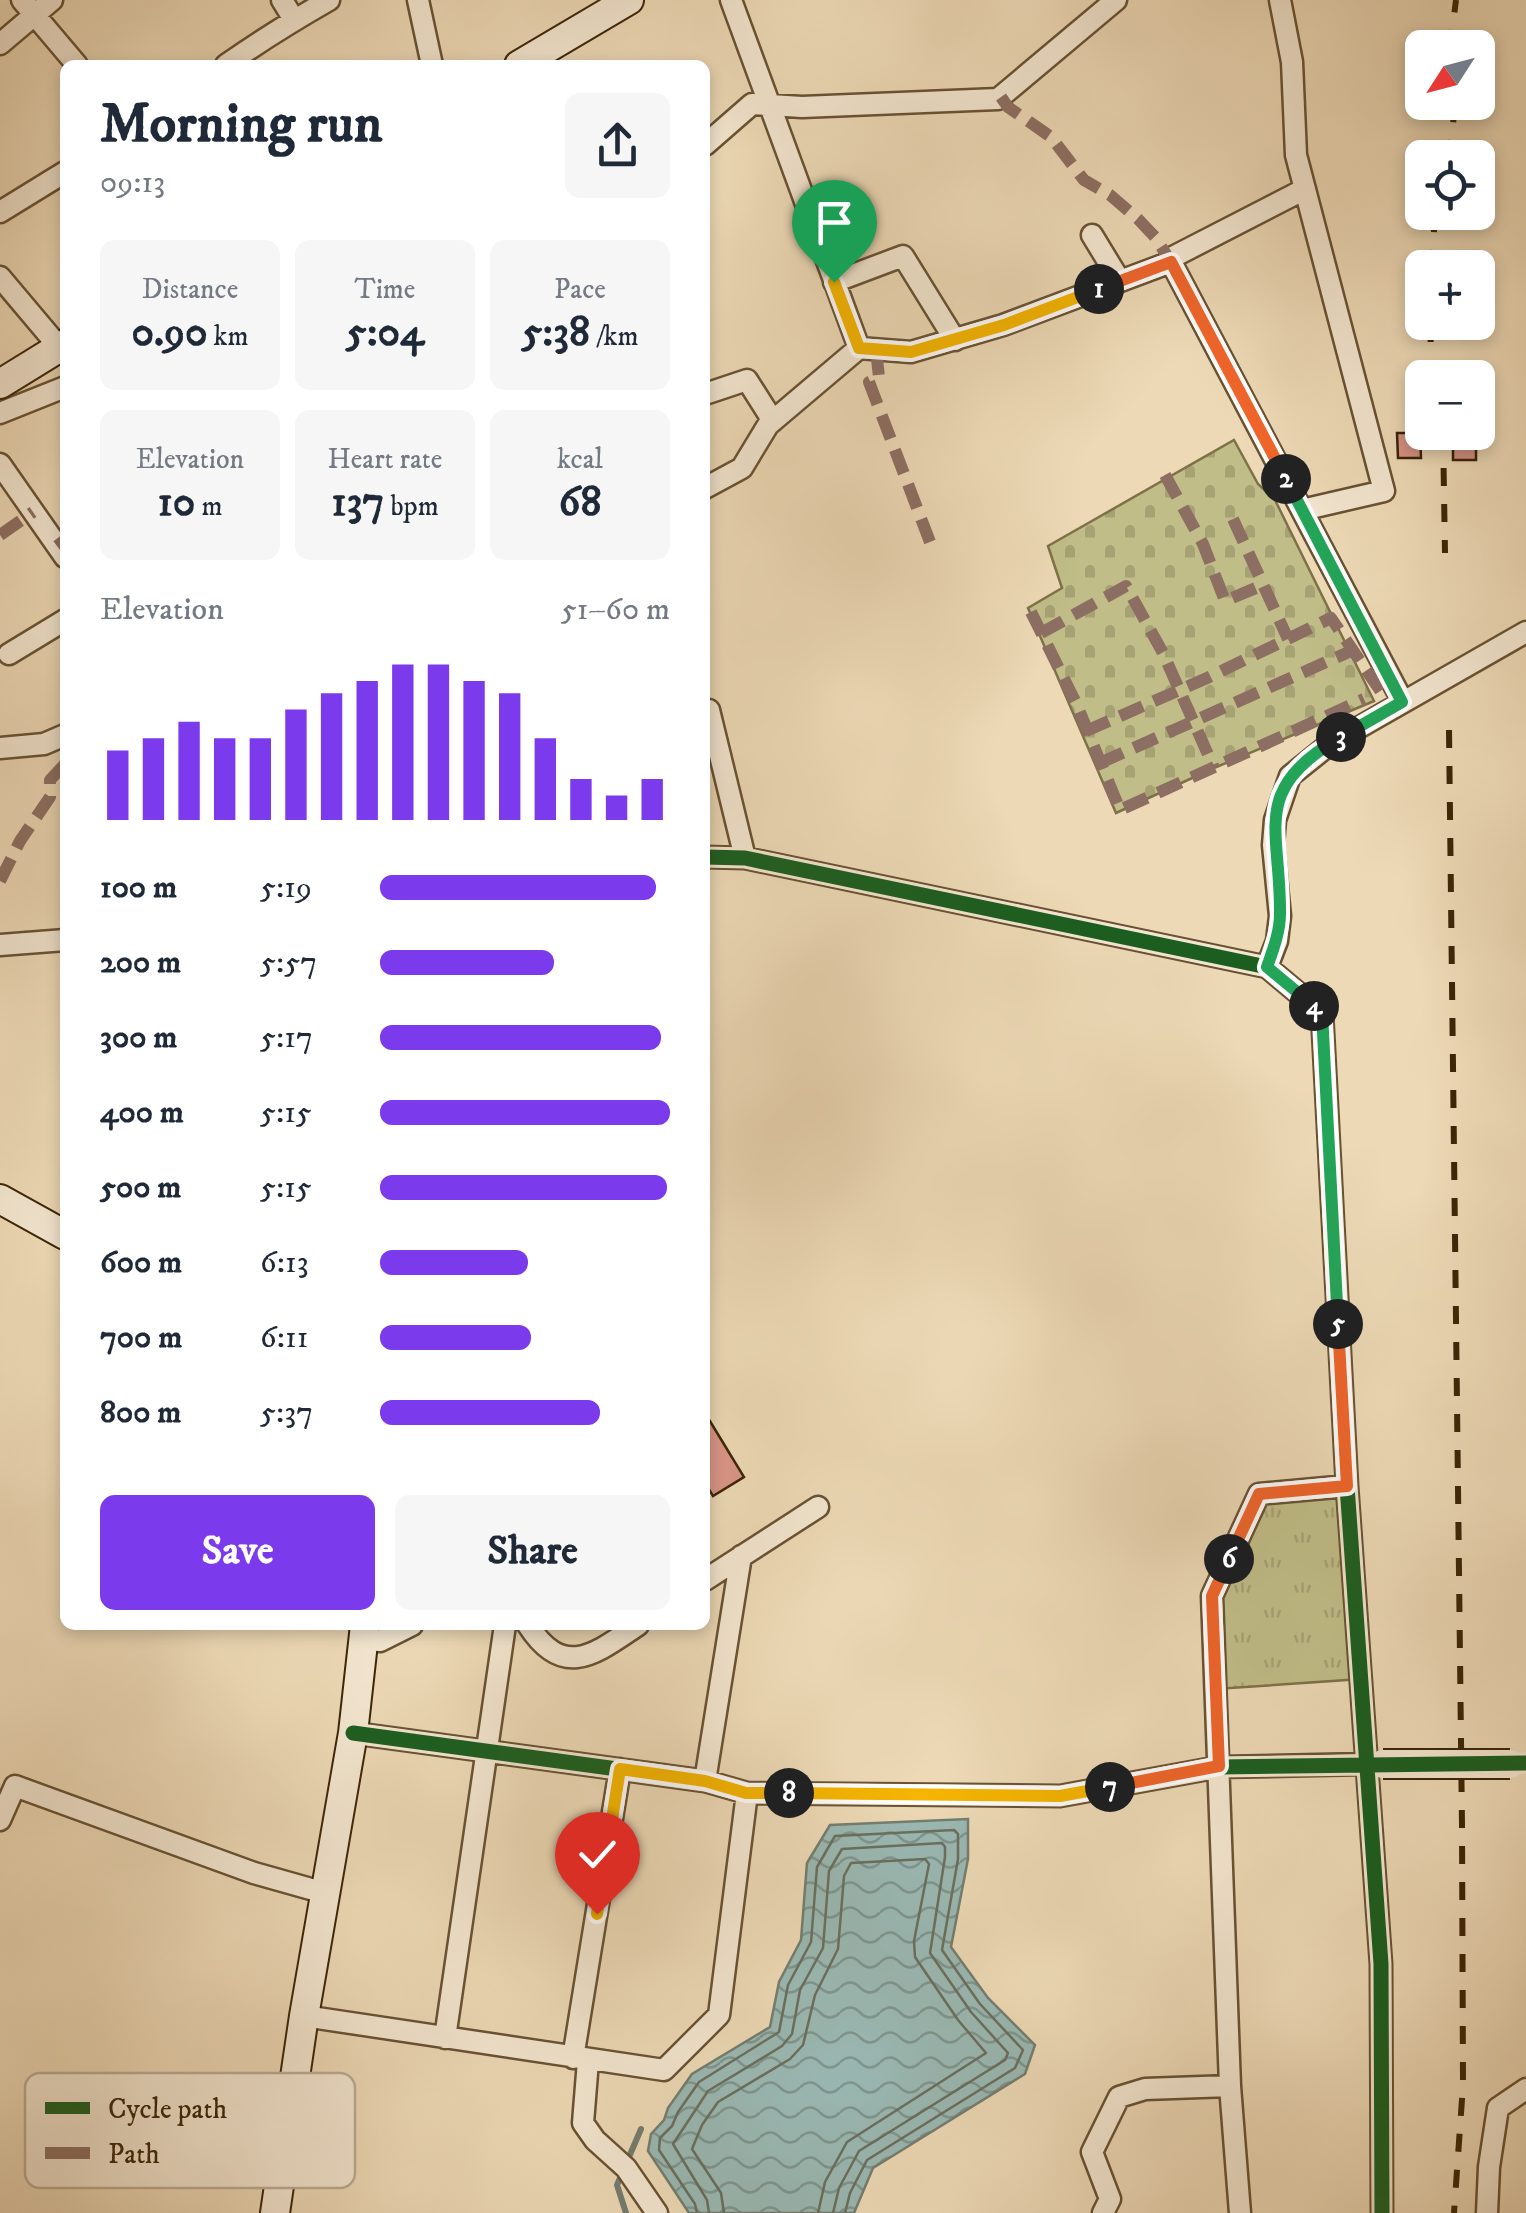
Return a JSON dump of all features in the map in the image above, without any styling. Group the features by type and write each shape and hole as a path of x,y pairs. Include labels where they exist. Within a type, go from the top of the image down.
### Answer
{"street":[{"path":"0,44 28,7 52,0"},
{"path":"231,60 287,9 306,16 329,0"},
{"path":"418,0 431,60"},
{"path":"527,60 629,0"},
{"path":"731,0 859,348"},
{"path":"710,142 752,104 769,107 998,100 1116,0"},
{"path":"1280,0 1292,62 1296,154 1384,492 1302,510"},
{"path":"28,7 73,60"},
{"path":"0,212 60,175"},
{"path":"1169,259 1305,190"},
{"path":"1092,235 1120,281"},
{"path":"834,282 903,256 955,340"},
{"path":"710,485 742,468 773,421 859,348 911,352 955,340 1171,262 1402,702"},
{"path":"0,278 60,344"},
{"path":"0,384 60,347"},
{"path":"710,392 748,380 773,421"},
{"path":"0,412 60,390"},
{"path":"0,464 60,550"},
{"path":"9,654 60,623"},
{"path":"1267,967 1280,916 1275,820 1290,776 1330,744 1526,632"},
{"path":"710,714 746,858"},
{"path":"0,748 44,744 60,738"},
{"path":"710,858 746,858 1267,967 1322,1013 1347,1486 1374,1764 1381,1964 1382,2213"},
{"path":"0,945 60,940"},
{"path":"0,1199 60,1232"},
{"path":"1240,2213 1230,2086 1212,1596 1259,1494 1347,1486"},
{"path":"710,1577 818,1507"},
{"path":"705,1781 741,1556"},
{"path":"296,2073 353,1732 364,1632 380,1641 402,1630"},
{"path":"445,2038 504,1630"},
{"path":"532,1630 544,1644 570,1659 592,1655 630,1630"},
{"path":"353,1732 705,1781 746,1793 1060,1796 1219,1766 1518,1763"},
{"path":"620,1769 580,2059 582,2124 626,2168 657,2213"},
{"path":"0,1820 15,1786 254,1873 325,1893"},
{"path":"304,2016 664,2070 719,2015 746,1793"},
{"path":"1110,2208 1092,2152 1119,2097 1145,2089 1230,2086"},
{"path":"1488,2213 1489,2167 1498,2108 1526,2090"},
{"path":"276,2213 280,2188"}],"green space":[{"path":"1234,440 1258,484 1275,500 1374,701 1116,813 1028,608 1062,588 1048,546"},
{"path":"1347,1486 1361,1679 1216,1689 1212,1596 1259,1494"}],"water":[{"path":"968,1819 968,1859 951,1947 988,1998 1035,2045 1025,2074 873,2168 854,2213 689,2213 648,2151 651,2134 692,2074 770,2027 779,1982 801,1940 807,1863 830,1825"}],"building":[{"path":"1397,433 1405,433 1405,450 1421,450 1421,458 1398,458"},
{"path":"1453,450 1476,450 1476,460 1453,460"},
{"path":"710,1421 744,1477 713,1496 710,1491"}],"waterway":[{"path":"626,2213 617,2185 641,2129"}],"railway":[{"path":"1452,30 1456,0"},
{"path":"1452,140 1453,120"},
{"path":"1433,250 1434,230"},
{"path":"1430,360 1431,340"},
{"path":"1443,450 1445,553"},
{"path":"1449,730 1463,2085 1454,2213"}],"marked path":[{"path":"1001,97 1008,107 1051,137 1084,180 1110,195 1138,219 1171,262"},
{"path":"876,350 879,377 869,382 930,542"},
{"path":"1165,475 1203,544 1225,601 1263,585"},
{"path":"0,535 33,512"},
{"path":"1233,519 1288,639"},
{"path":"1041,633 1126,586 1163,653 1214,768"},
{"path":"1031,612 1077,705 1120,810 1364,699"},
{"path":"1086,731 1331,618 1392,708"},
{"path":"1100,763 1351,651"},
{"path":"0,881 20,841 50,797 50,780 60,769"}],"cycle path":[{"path":"710,857 745,858 1267,967 1322,1013 1347,1486 1381,1964 1382,2213"},
{"path":"353,1733 705,1781 747,1793 1060,1796 1219,1767 1526,1763"}],"route":[{"path":"597,1914 620,1769 705,1781 746,1793 1060,1796 1219,1766 1212,1596 1259,1494 1347,1486 1322,1013 1267,967 1280,916 1275,820 1290,776 1307,760 1402,702 1171,262 1004,325 911,352 859,348 834,282"}]}
